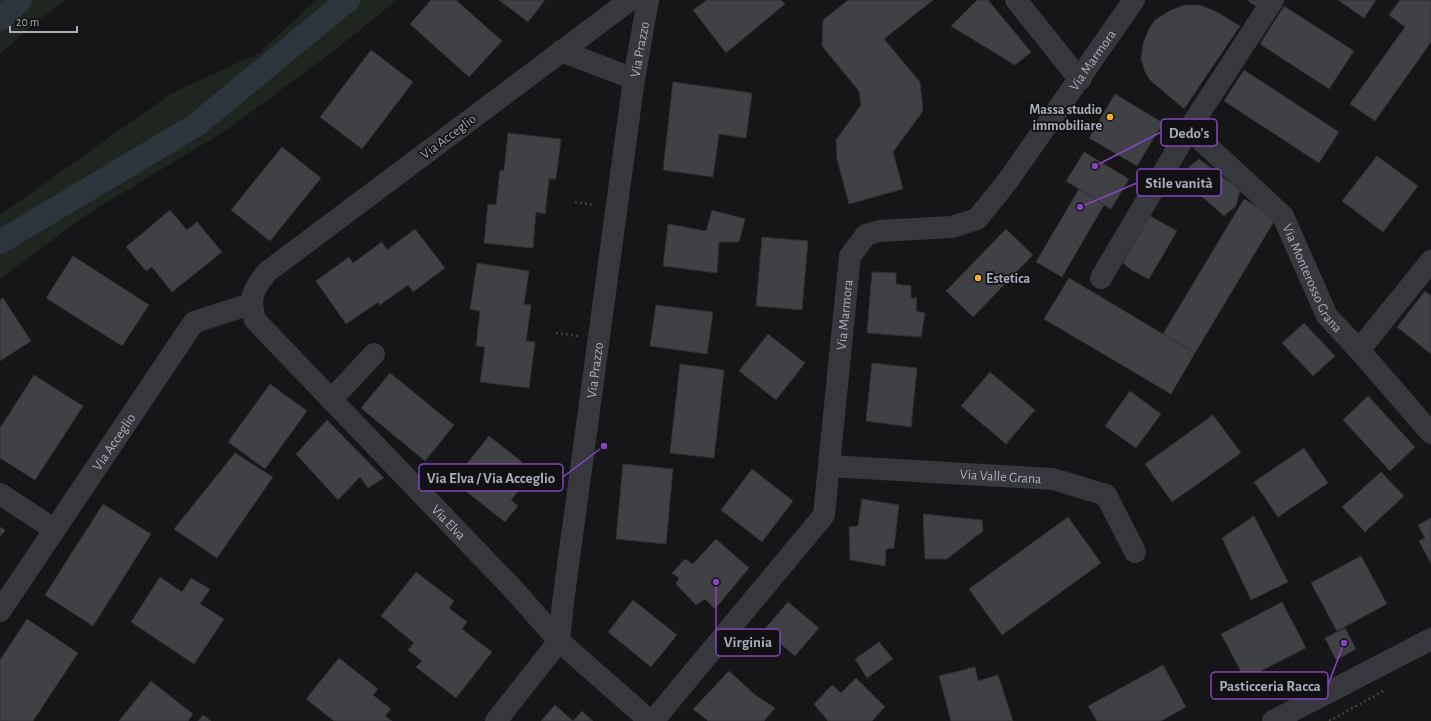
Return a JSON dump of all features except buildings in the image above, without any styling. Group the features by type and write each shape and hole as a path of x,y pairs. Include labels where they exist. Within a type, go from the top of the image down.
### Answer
{"street":[{"name":"Via Acceglio","path":"0,611 194,322 251,304 256,287 267,272 630,0"},
{"name":"Via Prazzo","path":"496,721 535,675 559,641 634,79 648,0"},
{"path":"1016,0 1080,80"},
{"name":"Via Marmora","path":"652,721 824,515 850,256 866,235 879,231 952,227 977,219 1080,80 1134,0"},
{"path":"1101,278 1189,129 1273,0"},
{"path":"561,51 634,79"},
{"name":"Via Monterosso Grana","path":"1189,129 1284,216 1327,316 1359,350 1431,433"},
{"path":"1359,350 1431,261"},
{"name":"Via Elva","path":"251,304 255,320 514,590 559,641 652,721"},
{"path":"331,400 374,354"},
{"name":"Via Valle Grana","path":"829,466 1053,479 1106,495 1135,552"},
{"path":"0,494 54,529"},
{"path":"1273,721 1431,639"}],"path":[{"path":"1329,721 1390,687"}],"shaded area":[{"path":"0,0 66,0 32,25 0,54"},
{"path":"316,0 397,0 330,54 222,133 89,213 0,279 0,215 172,93 259,53"}],"waterway":[{"path":"0,19 20,0"},
{"path":"0,242 196,125 348,0"}],"place":[{"name":"Massa studio immobiliare","path":"1110,117"},
{"name":"Dedo's","path":"1095,166"},
{"name":"Stile vanità","path":"1080,207"},
{"name":"Estetica","path":"978,278"},
{"name":"Via Elva / Via Acceglio","path":"604,446"},
{"name":"Virginia","path":"716,582"},
{"name":"Pasticceria Racca","path":"1344,643"}]}
